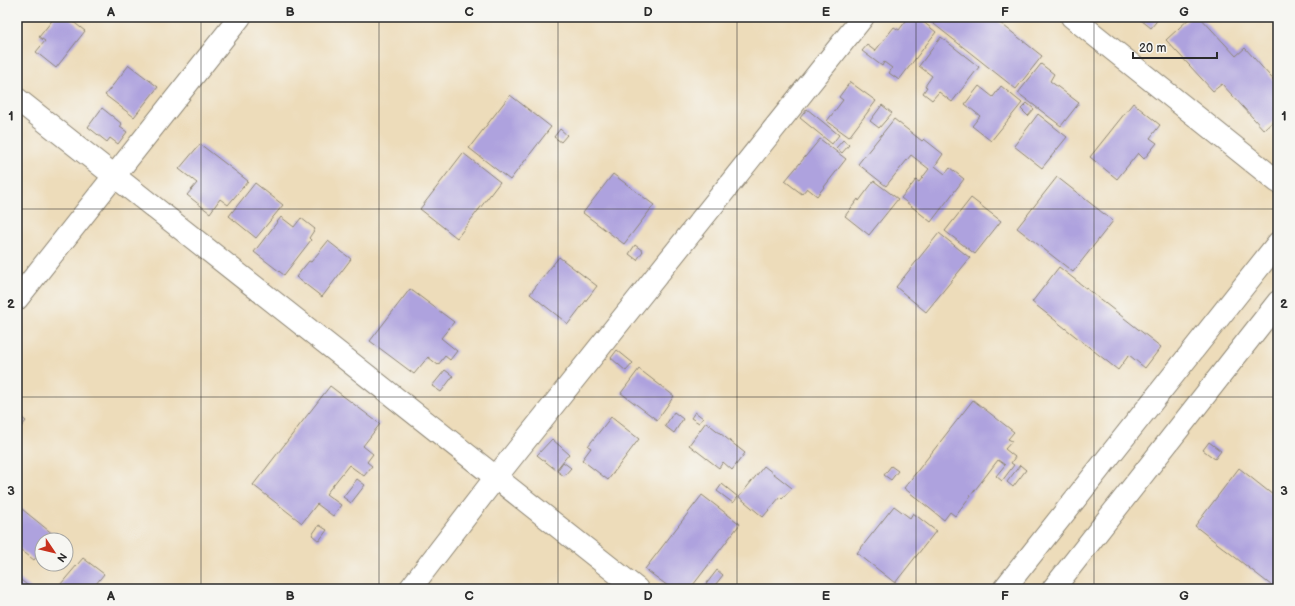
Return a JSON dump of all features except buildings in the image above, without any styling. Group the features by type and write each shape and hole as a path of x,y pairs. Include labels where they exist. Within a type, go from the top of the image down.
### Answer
{"street":[{"path":"17,299 240,17"},
{"path":"410,589 496,477 862,17"},
{"path":"1072,17 1278,182"},
{"path":"17,99 637,589"},
{"path":"1004,589 1278,243"},
{"path":"1053,589 1278,302"}]}
